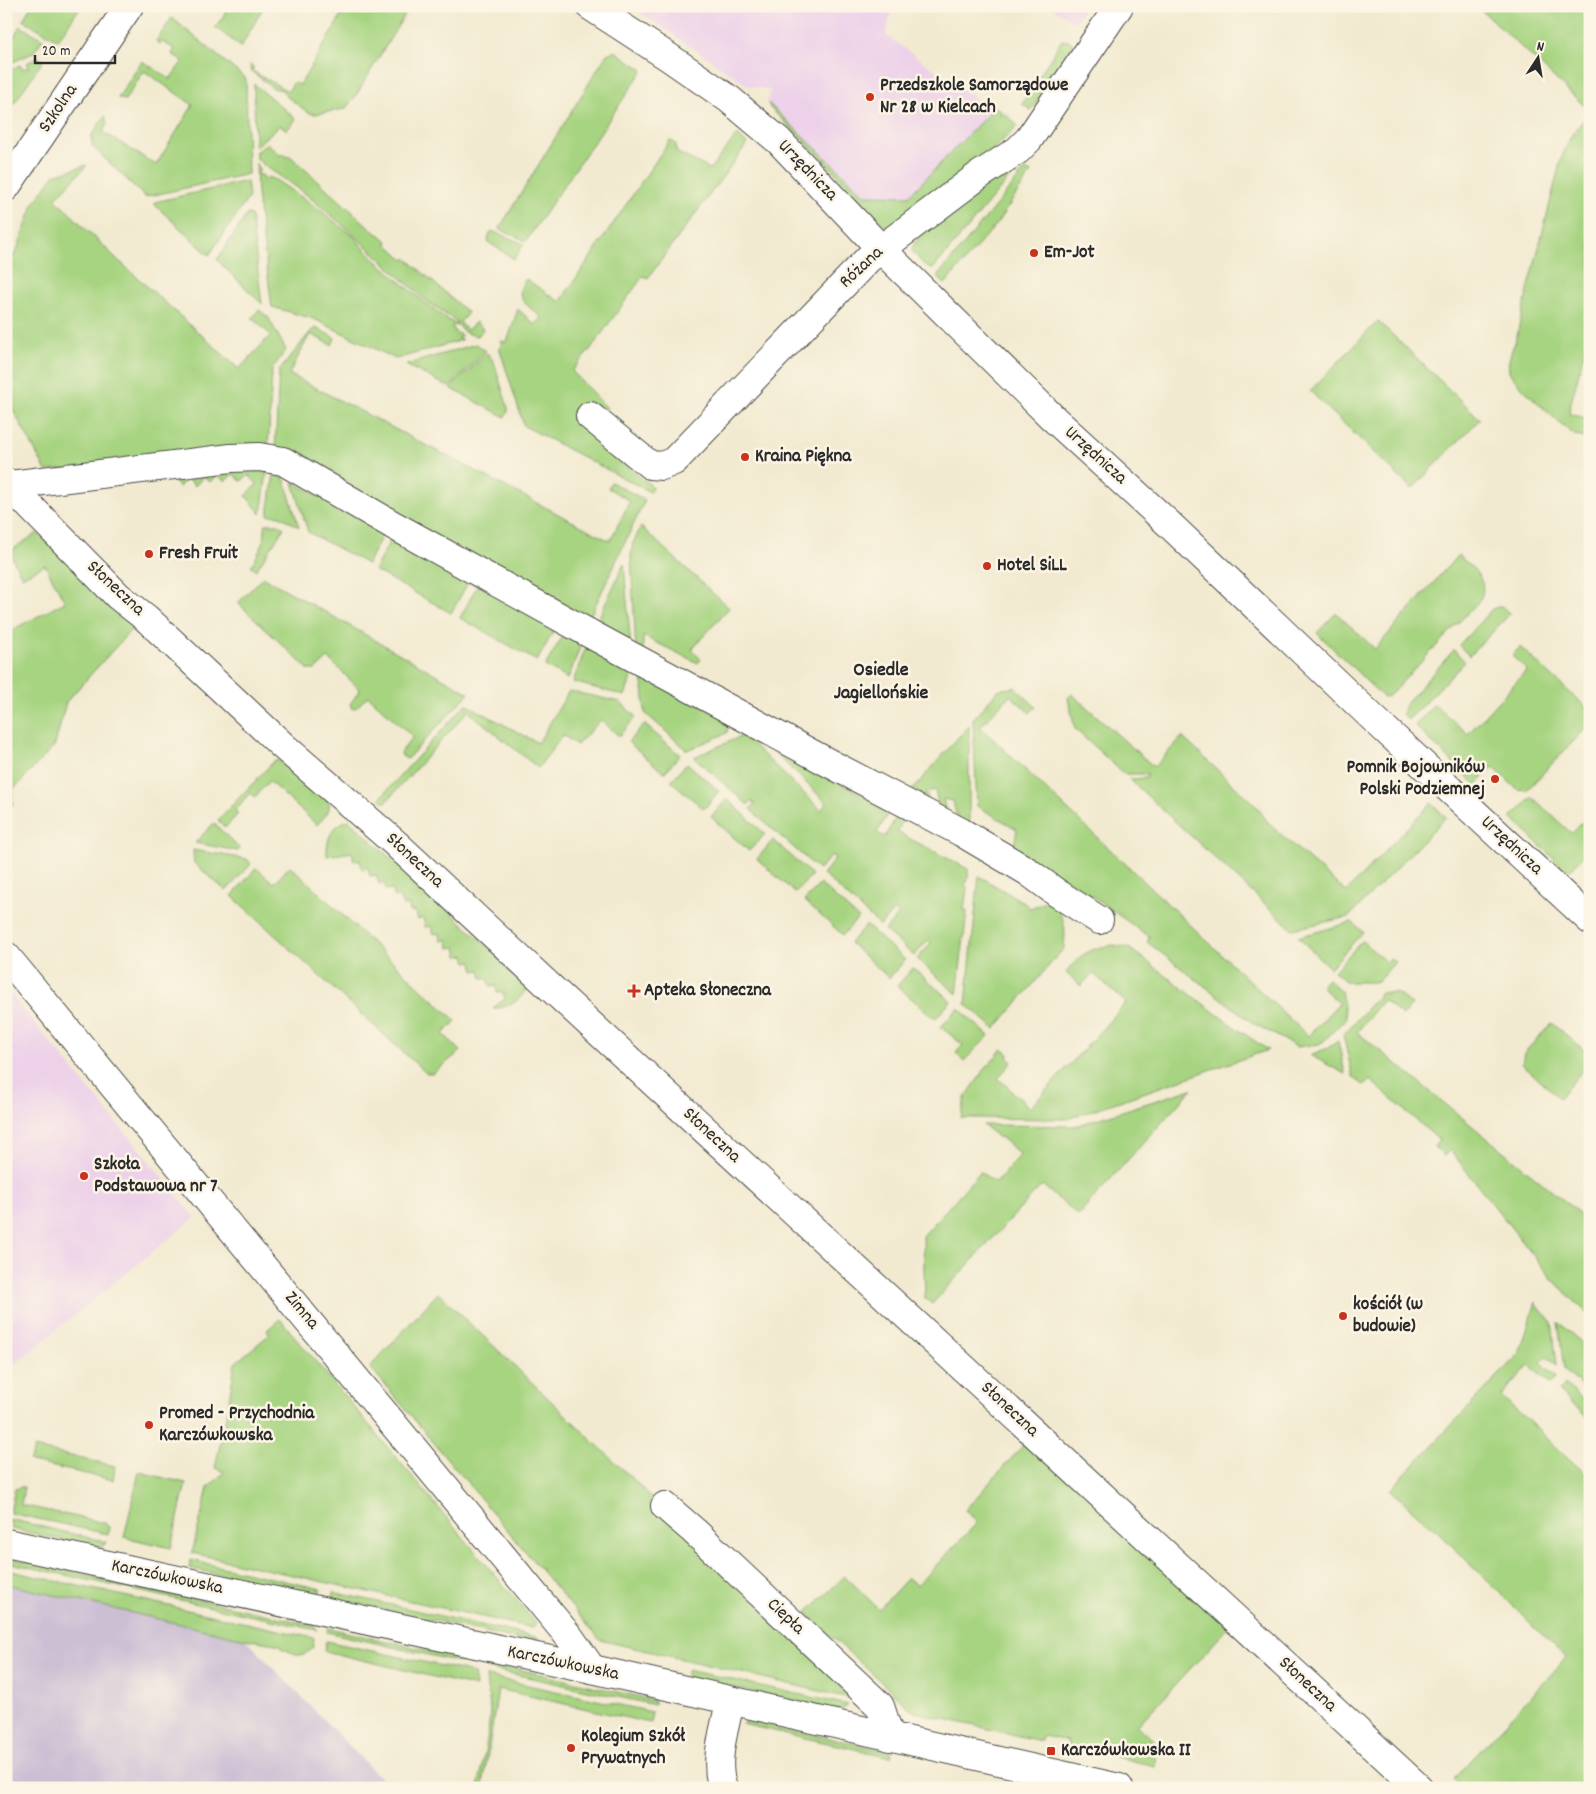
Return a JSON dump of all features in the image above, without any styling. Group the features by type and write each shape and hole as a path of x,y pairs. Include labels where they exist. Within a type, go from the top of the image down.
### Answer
{"street":[{"name":"Szkolna","path":"6,187 129,6"},
{"name":"Urzędnicza","path":"590,6 729,98 779,141 881,249 1053,418 1169,524 1375,720 1590,920"},
{"name":"Różana","path":"590,416 650,466 662,466 674,460 868,259 978,176 1006,159 1024,145 1119,6"},
{"path":"8,483 231,458 259,457 283,462 588,633 961,832 1027,871 1099,920"},
{"name":"Słoneczna","path":"8,483 118,596 146,618 283,746 396,843 1419,1788"},
{"name":"Zimna","path":"6,956 539,1601 592,1669"},
{"name":"Ciepła","path":"664,1506 694,1531 880,1706 890,1737"},
{"name":"Karczówkowska","path":"6,1543 592,1669 1119,1788"},
{"path":"723,1788 719,1776 719,1761 730,1701"}],"shaded area":[{"name":"Przedszkole Samorządowe Nr 28 w Kielcach","path":"631,6 893,6 886,35 992,111 909,196 865,195 768,103 770,90 749,86"},
{"name":"Przedszkole Samorządowe Nr 28 w Kielcach","path":"1050,6 1085,6 1075,22"},
{"name":"Szkoła Podstawowa nr 7","path":"6,989 195,1217 6,1371"},
{"path":"6,1584 245,1639 390,1788 6,1788"}],"green space":[{"path":"31,6 81,6 58,40 23,20"},
{"path":"229,6 264,6 241,47 215,27"},
{"path":"347,6 410,6 355,97 345,109 315,114 309,113 286,96 282,90 273,88 251,71 250,65 254,68 252,69 254,72 288,91 294,82 300,85"},
{"path":"1477,6 1588,6 1590,8 1590,111"},
{"path":"172,18 246,79 248,174 145,197 92,146 92,135 105,116 107,124 103,132 156,165 193,105 144,71 125,100 118,98 142,61 170,79 183,61 172,54 175,49 156,41"},
{"path":"20,26 43,39 33,53 6,65 6,45"},
{"path":"1062,40 1070,41 1076,47 1031,110 1022,104"},
{"path":"615,51 643,70 526,241 499,229 607,54"},
{"path":"38,57 43,61 6,115 6,72 20,65 23,69 29,67 27,63"},
{"path":"254,84 296,119 287,130 280,125 255,147"},
{"path":"768,103 865,195 909,196 995,107 1001,111 1000,115 1006,114 1018,126 989,153 889,227 886,227 824,161 771,109"},
{"path":"1584,119 1590,125 1590,331 1569,410 1570,414 1590,419 1590,439 1575,435 1551,415 1514,378 1508,367 1561,159 1570,138"},
{"path":"736,136 739,136 747,144 648,278 643,276 590,350 572,371 607,408 605,410 598,404 585,424 607,448 650,484 652,487 650,492 524,426 500,350 501,341 507,342 518,309 535,325 542,318 523,301 520,291 526,279 560,302 670,140 676,144 676,152 710,169"},
{"path":"267,143 281,156 283,154 287,157 289,155 388,242 387,244 404,260 406,258 468,313 460,322 467,330 476,322 483,329 479,335 476,336 464,332 456,322 423,298 344,226 302,191 256,158 256,152"},
{"path":"256,163 260,171 258,175 262,175 265,179 269,177 274,179 312,204 353,236 374,259 417,296 457,325 452,326 456,334 458,333 462,336 460,335 458,339 462,340 396,359 314,319 272,307 257,194"},
{"path":"87,165 55,199 119,261 239,369 271,335 252,318 259,310 268,317 286,350 272,369 268,451 46,471 6,397 6,266 17,250 33,205 54,175"},
{"path":"1020,165 934,268 931,269 924,265 912,251 916,241 926,230 958,204"},
{"path":"1025,170 1031,173 995,226 945,284 937,277"},
{"path":"247,181 249,197 209,255 155,205 155,202"},
{"path":"247,214 251,215 262,304 217,260"},
{"path":"492,231 524,244 514,259 488,242"},
{"path":"1378,321 1480,419 1412,489 1310,391"},
{"path":"316,328 335,338 332,345 310,334 289,374 610,541 630,501 608,488 611,482 645,500 587,623 275,453 279,371 312,330"},
{"path":"476,344 486,351 449,387 406,365"},
{"path":"487,353 494,362 508,408 505,417 450,388"},
{"path":"241,469 267,472 261,514 246,496 257,484 249,475 241,481 233,474 225,481 217,475 210,482 204,477 195,486 187,478 179,487 172,480"},
{"path":"274,474 284,478 299,527 280,516 268,515"},
{"path":"293,482 384,532 367,564 308,532"},
{"path":"265,524 278,524 284,528 256,570 251,566 262,546"},
{"path":"641,527 729,608 692,649 701,660 698,663 643,636 643,654 636,651 631,556 633,543"},
{"path":"37,533 132,624 131,630 66,702 55,745 12,791 13,804 6,809 6,633 65,602 45,565 22,577 9,552"},
{"path":"392,538 469,581 451,613 374,570"},
{"path":"1458,555 1474,570 1481,581 1483,587 1479,601 1389,696 1383,697 1317,633 1336,613 1375,649"},
{"path":"624,564 631,649 594,628"},
{"path":"263,577 469,693 407,759 402,756 401,752 413,737 368,696 357,707 352,709 350,704 360,690 328,658 315,670 309,670 238,603"},
{"path":"478,584 556,627 537,661 460,618"},
{"path":"1503,607 1510,614 1469,656 1459,645 1492,609"},
{"path":"565,632 582,642 568,679 545,666"},
{"path":"587,644 634,670 625,696 573,682"},
{"path":"1520,647 1590,711 1590,724 1527,790 1517,789 1493,767 1476,785 1415,726 1434,704 1468,734 1527,670 1512,656"},
{"path":"1454,650 1465,662 1408,720 1402,713 1406,703"},
{"path":"642,673 729,720 727,733 687,750 645,713"},
{"path":"1015,687 1036,707 1030,713 1010,695 980,727 1308,1036 1339,1003 1321,986 1328,979 1341,991 1346,1018 1324,1041 1319,1044 1297,1047 1253,1023 1147,942 1150,937 1077,886 1014,848 1017,829 977,806 973,719 998,690"},
{"path":"569,691 620,702 636,717 619,736 601,720 577,745 563,735 538,768 468,711 385,803 380,798 466,704 538,743"},
{"path":"1072,694 1154,767 1182,737 1258,808 1269,824 1346,892 1431,803 1446,817 1349,917 1292,929 1129,779 1146,778 1148,774 1124,774 1075,729 1068,698"},
{"path":"644,724 680,755 665,772 628,742"},
{"path":"969,725 969,827 958,822 953,801 943,799 947,816 940,812 935,790 926,792 930,806 908,795"},
{"path":"742,736 821,810 827,803 775,753 796,764 802,763 835,783 837,781 890,810 877,833 885,837 900,810 904,817 897,832 968,869 964,910 967,911 957,994 917,959 931,943 928,940 914,956 885,930 899,914 894,910 880,926 823,874 835,859 832,855 819,870 750,809 755,804 752,801 748,805 694,757"},
{"path":"278,760 329,801 329,808 324,817 317,825 269,781 255,797 250,793 235,810 238,814 225,828 218,820 274,761"},
{"path":"687,763 719,791 704,809 671,781"},
{"path":"1532,797 1571,833 1590,814 1590,849 1571,869 1566,870 1511,818"},
{"path":"727,799 765,834 749,851 711,817"},
{"path":"349,820 522,978 527,987 518,1000 504,1007 493,1008 505,999 503,992 497,993 496,985 490,986 488,978 482,978 480,970 474,971 472,961 467,962 465,955 458,956 456,947 449,948 448,940 441,941 440,933 434,934 431,926 425,927 423,918 418,920 415,911 410,912 409,905 403,906 399,897 394,897 392,889 386,890 384,883 379,884 376,875 370,876 368,868 362,869 360,860 354,861 352,852 327,856 329,838 334,829"},
{"path":"213,824 239,848 238,851 195,843"},
{"path":"773,840 812,875 795,893 757,859"},
{"path":"193,850 247,859 251,864 226,891 194,863"},
{"path":"290,866 456,1021 443,1034 461,1051 433,1073 426,1073 232,896 256,868 274,883"},
{"path":"979,876 1030,908 1051,900 1064,922 1064,948 995,1029 966,1004"},
{"path":"820,884 858,918 843,935 804,901"},
{"path":"1352,922 1363,932 1330,968 1298,937"},
{"path":"866,925 905,960 889,978 850,943"},
{"path":"1362,941 1386,962 1391,958 1395,962 1379,980 1374,982 1346,982 1334,971"},
{"path":"1115,945 1129,948 1230,1024 1268,1050 1067,1119 961,1118 965,1098 1002,1049 1009,1054 1007,1057 1012,1062 998,1078 1030,1108 1126,1003 1093,973 1081,986 1066,973 1076,961 1092,950"},
{"path":"913,968 951,1001 936,1018 897,986"},
{"path":"1381,993 1396,993 1412,1005 1403,1016 1383,1000 1357,1032 1590,1222 1590,1316 1552,1279 1450,1150 1444,1156 1434,1147 1439,1140 1370,1080 1365,1086 1353,1077 1343,1035"},
{"path":"958,1008 989,1036 964,1061 956,1053 963,1045 941,1027"},
{"path":"1552,1023 1590,1055 1590,1062 1559,1098 1522,1064 1524,1053"},
{"path":"1338,1041 1345,1074 1310,1055 1328,1048"},
{"path":"1192,1089 1078,1215 1042,1185 932,1304 925,1298 923,1236 980,1172 996,1183 1020,1154 983,1125 1075,1126"},
{"path":"438,1293 663,1508 849,1694 845,1697 600,1640 370,1367"},
{"path":"1536,1302 1536,1305 1552,1322 1557,1365 1547,1356 1541,1362 1556,1377 1551,1384 1529,1365 1501,1396 1590,1478 1590,1788 1464,1788 1454,1779 1566,1658 1438,1532 1390,1490 1519,1354"},
{"path":"280,1319 536,1624 533,1628 192,1553 208,1488 224,1472 215,1468 235,1363 270,1334 267,1330"},
{"path":"1558,1322 1590,1350 1590,1394 1564,1370"},
{"path":"1565,1384 1590,1407 1590,1420 1558,1391"},
{"path":"1028,1440 1230,1626 1137,1726 1158,1744 1155,1766 1067,1746 1068,1741 1043,1736 1041,1741 914,1712 806,1613 845,1576 879,1609 908,1578 917,1585 978,1522 965,1510"},
{"path":"34,1448 115,1466 113,1480 32,1462 29,1460 32,1457"},
{"path":"139,1472 186,1483 171,1548 124,1537"},
{"path":"24,1487 21,1505 105,1523 109,1527 108,1534 10,1513 15,1489"},
{"path":"9,1519 107,1542 101,1548 12,1529"},
{"path":"6,1557 313,1625 317,1630 6,1562"},
{"path":"190,1560 321,1589 319,1594 315,1596 189,1568"},
{"path":"6,1570 314,1638 313,1647 304,1655 298,1655 281,1648 281,1645 245,1639 6,1584"},
{"path":"333,1592 539,1638 526,1641 337,1599 333,1598"},
{"path":"328,1628 471,1660 473,1665 327,1632"},
{"path":"326,1641 474,1673 476,1687 324,1651"},
{"path":"491,1663 653,1700 655,1705 486,1668"},
{"path":"687,1670 848,1705 841,1710 837,1710 686,1677"},
{"path":"486,1676 652,1712 650,1723 498,1689 483,1785 486,1788 478,1788 486,1749 490,1706"},
{"path":"746,1721 892,1752 891,1757 742,1724"}],"place":[{"name":"Przedszkole Samorządowe Nr 28 w Kielcach","path":"870,97"},
{"name":"Em-Jot","path":"1034,253"},
{"name":"Kraina Piękna","path":"745,457"},
{"name":"Fresh Fruit","path":"149,554"},
{"name":"Hotel SiLL","path":"987,566"},
{"name":"Pomnik Bojowników Polski Podziemnej","path":"1495,779"},
{"name":"Apteka Słoneczna","path":"634,991"},
{"name":"Szkoła Podstawowa nr 7","path":"84,1176"},
{"name":"kościół (w budowie)","path":"1343,1316"},
{"name":"Promed - Przychodnia Karczówkowska","path":"149,1425"},
{"name":"Kolegium Szkół Prywatnych","path":"571,1748"},
{"name":"Karczówkowska II","path":"1051,1751"}],"district":[{"name":"Osiedle Jagiellońskie","path":"881,682"}]}
